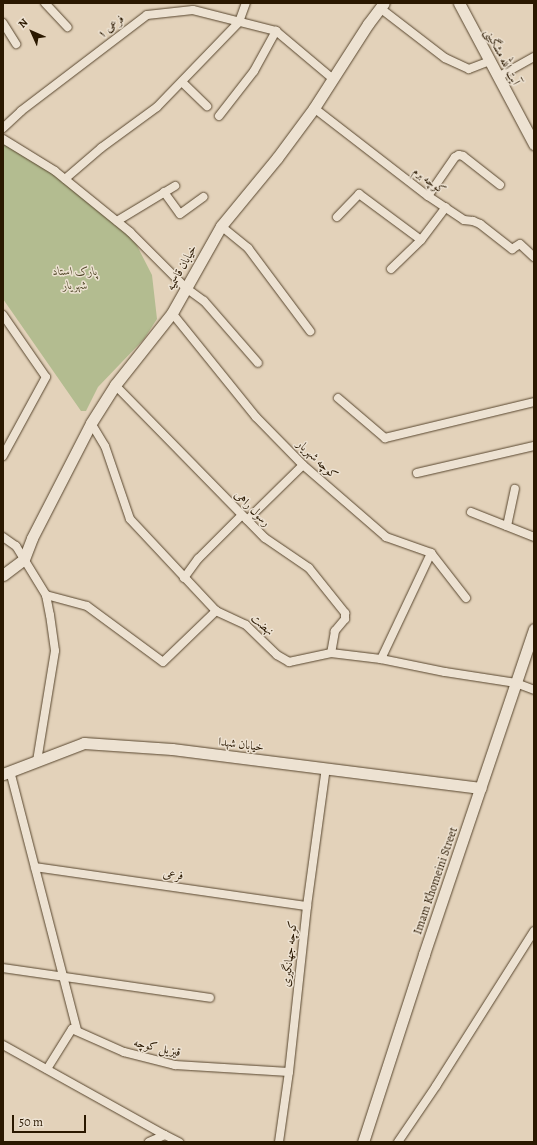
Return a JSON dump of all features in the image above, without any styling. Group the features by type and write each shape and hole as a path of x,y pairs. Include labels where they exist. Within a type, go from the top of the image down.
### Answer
{"street":[{"path":"45,3 67,27"},
{"path":"65,180 101,148 157,107 239,22 246,3"},
{"name":"آیت الله مشگینی","path":"459,3 534,142"},
{"path":"382,6 451,61 470,69 490,61"},
{"name":"خیابان قاسمیه","path":"24,559 32,538 91,423 115,385 172,313 221,226 277,158 314,108 368,24 382,6"},
{"name":"فرعی ۱","path":"3,128 21,111 147,15 193,10 276,31 333,79"},
{"path":"3,23 16,44"},
{"path":"218,116 254,71 276,31"},
{"path":"498,77 534,57"},
{"path":"182,82 207,106"},
{"name":"کوچه برم","path":"314,108 428,196 464,220 473,221 480,224 512,249 520,244 534,257"},
{"path":"3,139 65,180 130,232 186,288 204,301 258,363"},
{"path":"428,196 455,157 459,155 500,185"},
{"path":"117,221 175,186"},
{"path":"164,192 180,214 203,197"},
{"path":"337,217 359,194 421,240"},
{"path":"391,269 421,240 446,208"},
{"path":"221,226 248,248 310,331"},
{"name":"کوچه شهریار","path":"172,313 256,417 303,465 386,537 431,553"},
{"path":"3,315 46,378 3,456"},
{"name":"رسول راهی","path":"115,385 265,538 309,568 345,613 345,619 335,631 331,653"},
{"path":"338,398 385,438 534,402"},
{"name":"نهضت","path":"91,423 105,446 130,519 216,611 246,625 277,655 289,662 331,653 381,659 445,672 516,683 534,690"},
{"path":"417,473 534,446"},
{"path":"184,578 198,559 303,465"},
{"path":"507,526 516,489"},
{"path":"471,512 534,536"},
{"path":"3,536 16,546 46,596 55,651 37,761"},
{"path":"381,659 431,553 466,598"},
{"path":"3,575 24,559"},
{"path":"46,596 87,606 163,662 216,611"},
{"name":"Imam Khomeini Street","path":"364,1142 534,629"},
{"name":"خیابان شهدا","path":"6,772 84,743 172,749 481,788"},
{"name":"کوچه جهانگیری","path":"279,1142 289,1072 307,906 326,768"},
{"path":"6,772 35,867 61,976 77,1031"},
{"name":"فرعی","path":"35,867 307,906"},
{"path":"398,1142 436,1086 534,931"},
{"path":"3,968 210,998"},
{"path":"46,1069 72,1029 77,1031"},
{"name":"قیزیل کوچه","path":"77,1031 124,1052 175,1065 289,1072"},
{"path":"3,1045 179,1142"},
{"path":"149,1142 165,1135"}],"green space":[{"name":"پارک استاد شهریار","path":"3,139 55,171 130,232 152,275 157,319 144,339 98,387 86,411 81,411 3,299"}]}
